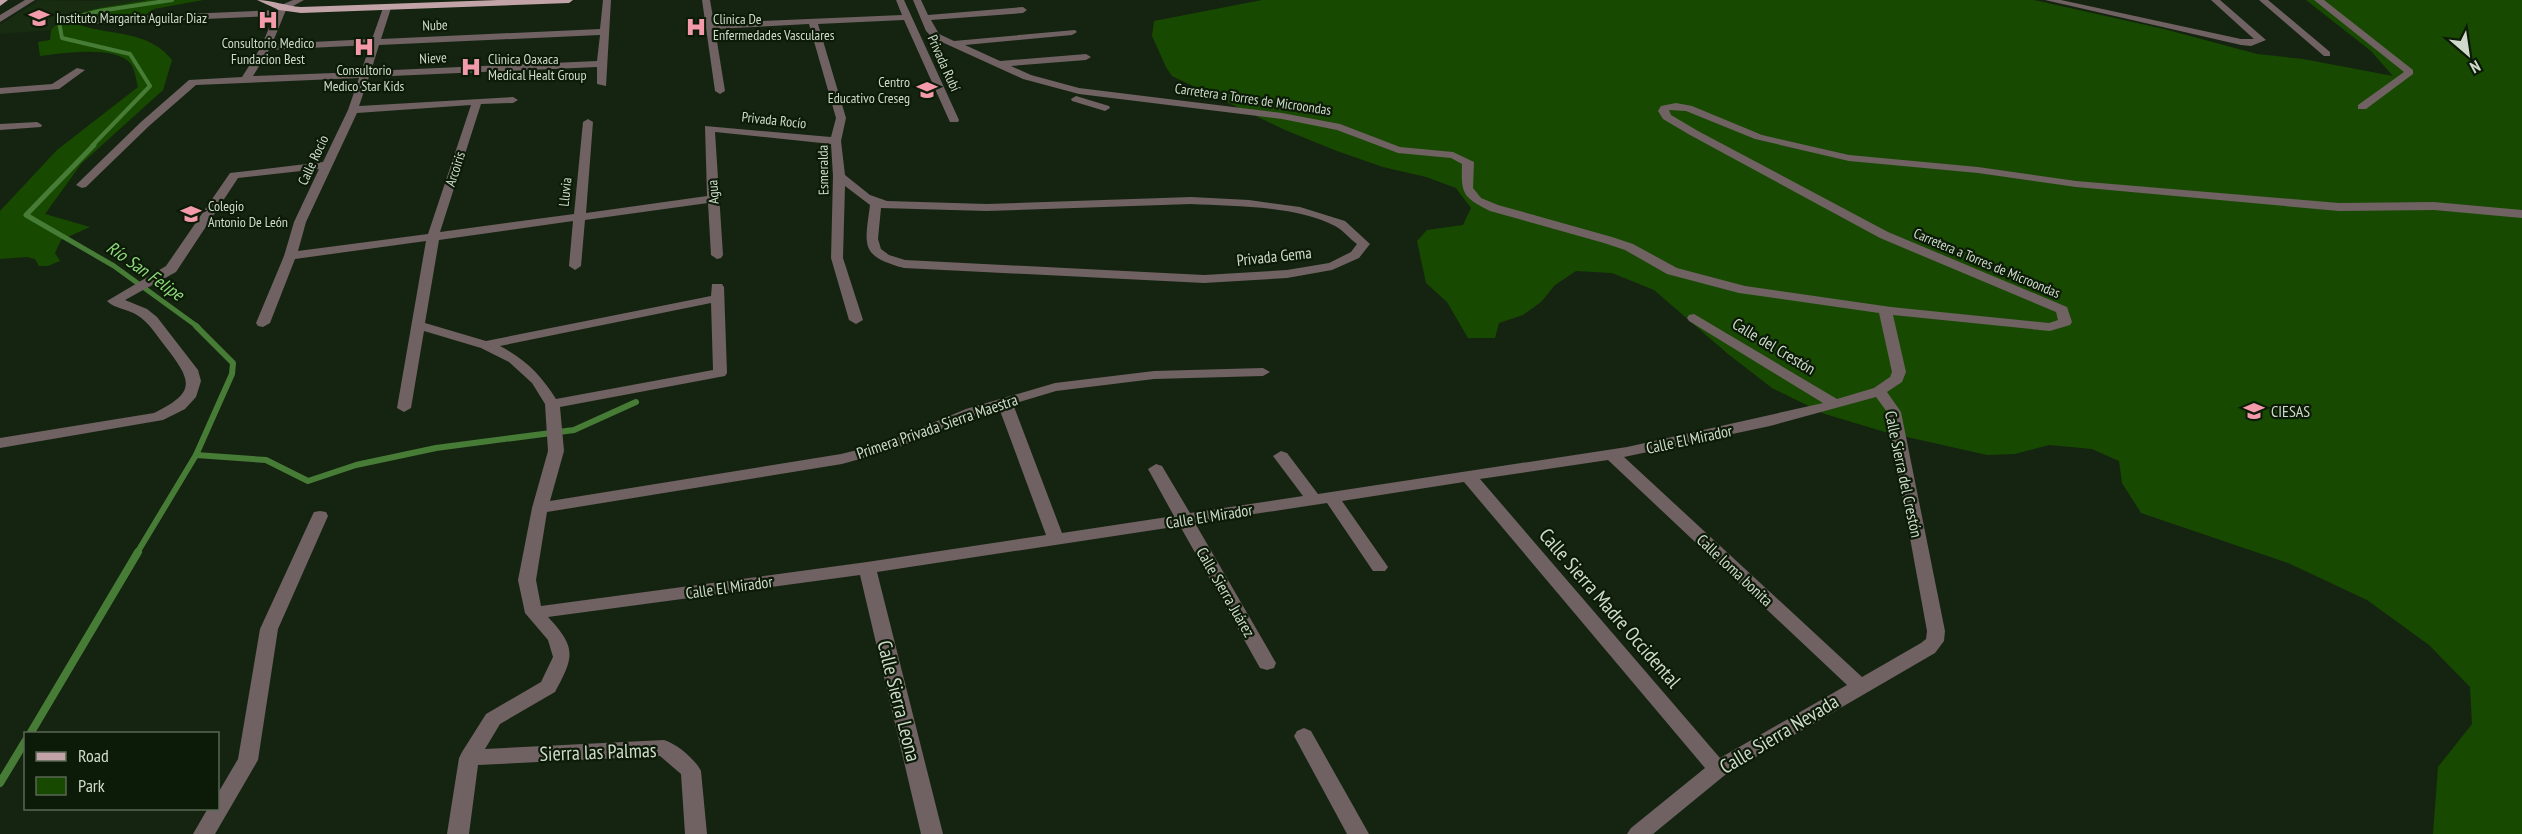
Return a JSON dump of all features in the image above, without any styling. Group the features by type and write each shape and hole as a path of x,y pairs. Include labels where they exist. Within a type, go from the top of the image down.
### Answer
{"main road":[{"path":"0,3 4,0"},
{"path":"261,0 281,10 569,0"}],"street":[{"path":"0,11 20,0"},
{"path":"0,19 31,0"},
{"path":"91,21 281,10 300,0"},
{"path":"603,84 602,64 607,0"},
{"path":"706,0 712,26 720,90"},
{"name":"Privada Rubí","path":"900,0 954,120"},
{"name":"Carretera a Torres de Microondas","path":"917,0 936,36 1027,77 1098,95 1282,116 1340,127 1398,150 1454,155 1468,162 1467,188 1477,200 1494,208 1629,247 1688,276 1744,290 1885,310 2050,327 2065,322 2061,310 1884,235 1822,204 1667,117 1663,111 1665,108 1676,106 1688,108 1759,137 1849,158 1978,170 2076,184 2339,207 2434,206 2522,214"},
{"path":"2049,0 2241,42 2251,43 2261,40 2215,0"},
{"path":"2263,0 2327,54"},
{"path":"2318,0 2410,72 2362,107"},
{"name":"Calle Rocío","path":"263,323 290,256 300,222 353,110 387,8"},
{"path":"246,79 266,46 281,10"},
{"path":"925,18 1023,10"},
{"path":"712,26 909,17"},
{"name":"Esmeralda","path":"813,22 841,118 836,141 839,176 837,258 856,320"},
{"name":"Nube","path":"266,46 605,32"},
{"path":"950,44 1072,32"},
{"path":"997,64 1086,57"},
{"name":"Nieve","path":"82,185 144,124 193,82 602,64"},
{"path":"0,91 55,87 80,70"},
{"path":"1027,77 1053,93 1105,108"},
{"path":"353,110 513,100"},
{"name":"Arcoiris","path":"418,325 433,236 477,102"},
{"name":"Lluvia","path":"575,266 588,122"},
{"path":"0,127 37,125"},
{"name":"Privada Rocío","path":"709,128 836,141"},
{"name":"Agua","path":"709,128 717,255"},
{"path":"0,443 158,417 180,406 191,394 194,381 191,370 152,320 142,312 114,301 158,279 171,269 234,175 328,165"},
{"path":"839,176 876,204"},
{"path":"290,256 713,199"},
{"name":"Privada Gema","path":"1227,201 1279,206 1313,215 1343,225 1359,235 1364,244 1355,255 1332,266 1287,274 1215,278 904,264 885,258 875,251 872,239 876,204 993,207 1068,203 1227,201"},
{"path":"486,345 717,292 720,373 554,411"},
{"name":"Calle Sierra del Crestón","path":"1885,310 1899,372 1897,379 1879,391 1894,412 1936,631 1935,641 1928,648"},
{"name":"Calle del Crestón","path":"1694,318 1835,404"},
{"path":"404,408 418,325 486,345 514,359 538,381 554,411 556,451 540,508 527,580 534,613 557,638 562,657 548,687 493,719 469,758 458,834"},
{"name":"Primera Privada Sierra Maestra","path":"540,508 843,459 887,447 971,412 1055,387 1154,375 1263,372"},
{"name":"Calle El Mirador","path":"534,613 867,568 1611,454 1770,421 1879,391"},
{"path":"1004,401 1056,538"},
{"name":"Calle loma bonita","path":"1611,454 1860,686"},
{"path":"1281,456 1313,499"},
{"name":"Calle Sierra Juárez","path":"1156,469 1267,663"},
{"name":"Calle Sierra Madre Occidental","path":"1468,476 1718,769"},
{"path":"1331,497 1379,567"},
{"path":"219,809 248,760 269,629 320,516"},
{"name":"Calle Sierra Leona","path":"867,568 932,834"},
{"name":"Calle Sierra Nevada","path":"1638,834 1718,769 1928,648"},
{"path":"1304,736 1358,834"},
{"name":"Sierra las Palmas","path":"469,758 664,748 691,771 696,834"},
{"path":"204,834 218,810"}],"shaded area":[{"name":"Instituto Margarita Aguilar Diaz","path":"39,0 148,0 74,15 60,20 51,30 0,34 0,25"}],"green space":[{"path":"148,0 203,0 154,9 142,17 93,19 80,25 129,35 152,43 172,60 163,90 81,164 45,214 90,227 61,240 55,253 60,261 48,266 39,266 35,259 27,257 0,259 0,211 57,150 138,87 132,66 124,58 102,52 40,56 38,42 50,40 51,30 83,12"},
{"path":"1262,0 2034,0 2164,29 2257,54 2303,59 2393,76 2371,51 2306,0 2522,0 2522,834 2433,834 2438,767 2472,724 2470,687 2429,645 2367,600 2288,563 2141,513 2122,483 2119,461 2092,449 2049,445 2015,454 1987,455 1885,432 1825,414 1772,388 1728,354 1654,290 1612,273 1576,271 1555,285 1541,302 1523,315 1499,323 1495,338 1468,338 1447,302 1426,283 1417,241 1427,230 1463,225 1471,208 1456,188 1426,177 1383,167 1285,130 1172,76 1166,67 1152,36 1154,21"}],"waterway":[{"name":"Río San Felipe","path":"92,146 150,86 130,54 62,38 59,22 99,11 172,0"},
{"name":"Río San Felipe","path":"94,145 26,215 114,266 198,327"},
{"name":"Río San Felipe","path":"196,326 233,363 232,374 196,455"},
{"path":"196,455 266,460 308,481 356,465 436,448 574,430 636,402"},
{"name":"Río San Felipe","path":"137,553 196,455"},
{"name":"Río San Felipe","path":"31,732 138,552"},
{"name":"Río San Felipe","path":"0,783 24,743"}],"place":[{"name":"Instituto Margarita Aguilar Diaz","path":"39,18"},
{"name":"Consultorio Medico Fundacion Best","path":"268,20"},
{"name":"Clinica De Enfermedades Vasculares","path":"696,27"},
{"name":"Consultorio Medico Star Kids","path":"364,47"},
{"name":"Clinica Oaxaca Medical Healt Group","path":"471,67"},
{"name":"Centro Educativo Creseg","path":"927,90"},
{"name":"Colegio Antonio De León","path":"191,214"},
{"name":"CIESAS","path":"2254,411"}]}
